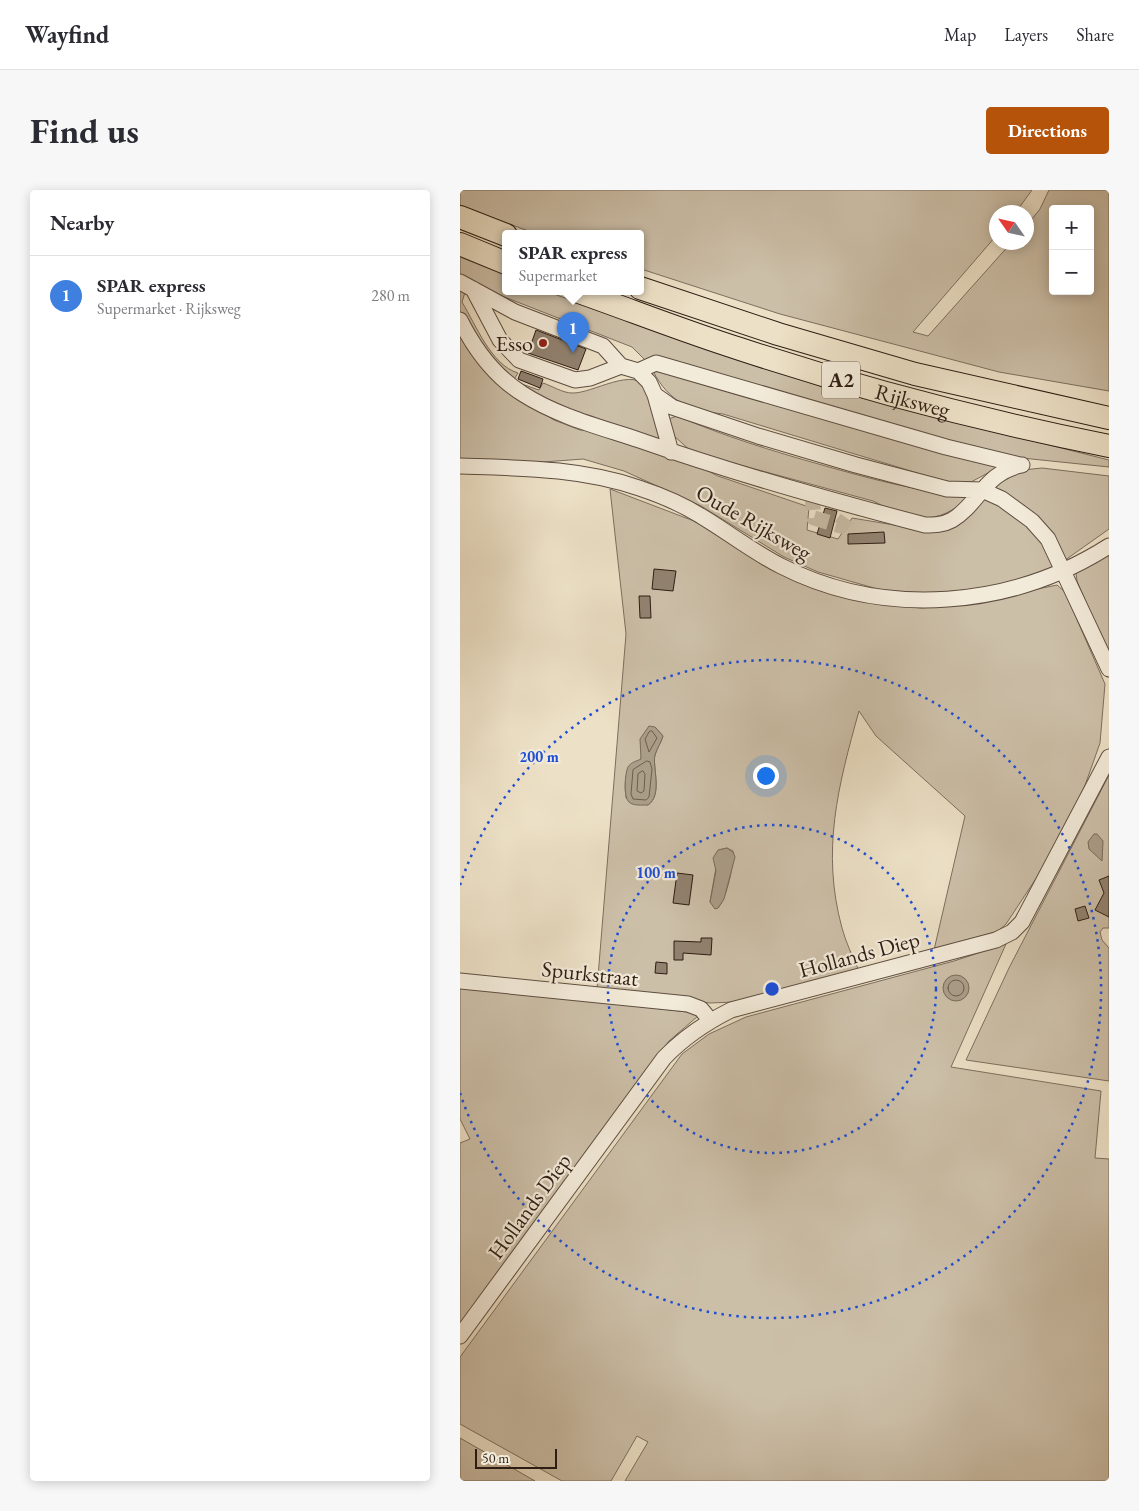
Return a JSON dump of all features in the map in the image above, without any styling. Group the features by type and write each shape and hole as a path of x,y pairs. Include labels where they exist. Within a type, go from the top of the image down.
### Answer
{"highway":[{"path":"460,216 502,233"},
{"path":"460,244 502,261"},
{"name":"Rijksweg","path":"644,289 778,334 960,386 1109,418"},
{"name":"Rijksweg","path":"588,295 739,349 874,390 1055,435 1109,446"},
{"name":"A2","path":"960,386 1020,387 1109,402"}],"street":[{"path":"460,282 515,312 594,341 603,346 621,366 638,371 649,382 655,395 672,452"},
{"path":"473,289 500,340 519,360 575,380 590,378 621,366"},
{"name":"A2","path":"460,320 483,358 508,383 524,395 568,416 672,452 800,492 925,525 940,525 953,520 1001,473 1022,465 946,447 656,363 638,371"},
{"path":"655,395 672,407 716,423 856,465 947,489 982,490 1002,499 1032,521 1048,539 1109,669"},
{"name":"Oude Rijksweg","path":"460,466 556,469 638,488 669,499 701,516 781,566 809,578 865,594 910,600 960,599 991,595 1032,584 1064,571 1109,546"},
{"name":"Hollands Diep","path":"460,1336 664,1058 683,1039 710,1020 731,1010 996,940 1012,932 1022,922 1109,756"},
{"name":"Spurkstraat","path":"460,981 688,1004 701,1009 710,1020"}],"shaded area":[{"path":"460,190 1032,190 1021,205 989,205 989,244 913,332 928,336 1005,250 1034,250 1034,216 1040,209 1049,190 1109,190 1109,391 999,372 780,314 644,270 644,230 526,230 460,205"},
{"path":"460,257 502,274 502,295 557,295 831,390 1109,460 1109,467 993,455 656,356 645,360 632,347 502,296 460,275"},
{"path":"460,286 466,289 462,302 485,343 500,362 508,369 518,373 513,381 539,390 543,383 569,393 580,392 623,380 641,382 647,389 652,402 663,445 520,390 483,350 465,322 460,312"},
{"path":"460,328 524,401 554,420 580,430 601,432 694,464 718,476 809,507 807,530 838,539 852,518 931,531 979,501 1013,471 1042,468 1109,476 1109,529 1054,568 1022,580 987,588 921,593 881,590 818,572 784,557 701,506 624,471 583,459 543,462 460,460"},
{"path":"660,369 1001,466 971,482 947,482 723,414 690,407 673,397 659,382 653,371"},
{"path":"677,416 748,443 803,460 895,484 971,496 946,513 934,517 912,517 873,501 692,452 674,436 666,420"},
{"path":"610,489 694,521 763,565 887,604 921,608 959,605 1057,585 1065,592 1105,684 1100,743 1083,791 1041,871 1006,924 998,931 934,950 965,816 876,736 859,711 839,792 833,845 833,872 836,900 844,934 859,971 735,1002 710,1003 597,989 626,634","holes":["655,727 663,736 654,760 655,795 648,805 626,798 625,785 629,770 641,759 642,752","727,848 733,851 732,864 727,889 718,908 710,902 719,850"]},
{"path":"1109,552 1109,657 1077,581 1076,573"},
{"path":"1109,775 1109,928 1103,928 1100,932 1102,940 1109,948 1109,1081 966,1060 1009,968"},
{"path":"1006,944 951,1067 1101,1091 1095,1158 1109,1159 1109,1481 625,1481 648,1442 637,1436 611,1481 562,1481 460,1424 460,1357 682,1054 709,1034 746,1017 954,961"},
{"path":"460,985 687,1012 698,1016 669,1041 460,1329 460,1143 470,1139 460,1119"},
{"path":"460,1438 535,1481 460,1481"}],"water":[{"path":"649,726 655,727 663,736 654,760 655,795 648,805 635,805 627,799 626,774 629,765 641,759 640,739"},
{"path":"1094,834 1097,834 1103,841 1102,861 1089,849 1088,842"},
{"path":"727,848 733,852 735,857 724,899 718,908 715,909 710,902 716,871 713,858 718,850"},
{"path":"956,975 965,979 969,988 965,997 956,1001 947,997 943,988 947,979"}],"building":[{"path":"536,330 586,349 578,370 528,353"},
{"path":"521,371 543,379 540,388 518,379"},
{"path":"825,508 837,511 830,538 817,534"},
{"path":"884,532 885,543 848,544 848,534"},
{"path":"654,569 676,571 673,591 652,589"},
{"path":"639,596 650,596 651,618 640,618"},
{"path":"677,873 693,875 689,905 673,903"},
{"path":"1109,876 1109,917 1095,910 1104,893 1099,880"},
{"path":"1085,906 1089,918 1078,921 1075,909"},
{"path":"701,938 712,938 711,955 683,953 683,960 674,960 674,941 701,942"},
{"path":"656,962 667,963 667,974 655,973"}],"tunnel":[{"path":"812,495 814,518 841,526 855,507"}],"place":[{"name":"Esso","path":"543,343"},
{"name":"SPAR express","path":"573,353"}]}
